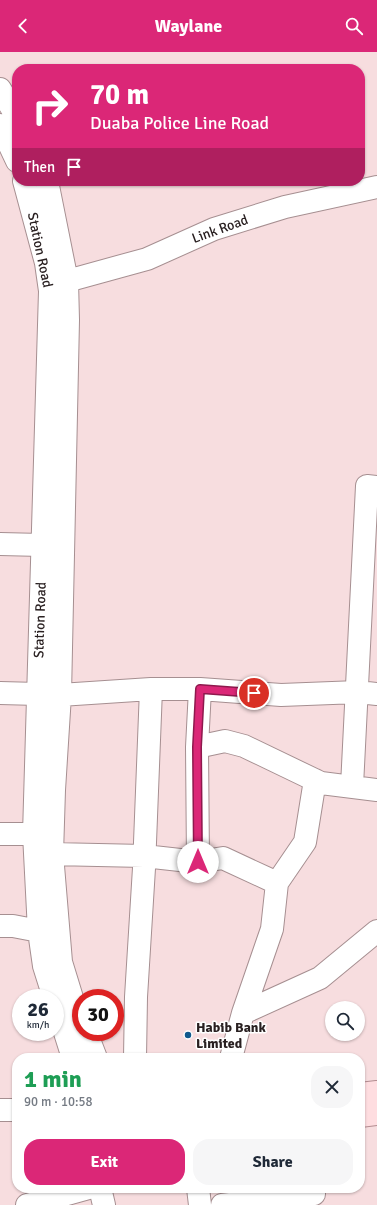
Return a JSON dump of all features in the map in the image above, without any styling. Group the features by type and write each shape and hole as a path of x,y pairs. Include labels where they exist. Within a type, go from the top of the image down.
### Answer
{"main road":[{"path":"365,1093 377,1092"},
{"path":"365,1115 377,1114"}],"street":[{"path":"0,89 12,108"},
{"path":"0,125 12,150"},
{"name":"Station Road","path":"25,186 46,263 50,291 34,834 39,931 44,966 71,1053"},
{"name":"Station Road","path":"48,186 67,281 68,328 60,694 52,854 61,962 72,998"},
{"name":"Link Road","path":"67,281 147,260 214,229 278,210 377,187"},
{"path":"352,786 367,693 367,486 377,487"},
{"path":"0,544 42,545"},
{"path":"60,694 151,689 200,689 281,695 367,693"},
{"path":"135,1053 136,997 151,689"},
{"path":"198,862 197,747 200,689"},
{"path":"0,693 38,694"},
{"path":"197,747 225,741 244,746 321,783 377,790"},
{"path":"232,1053 243,1013 272,929 277,884 304,842 315,780"},
{"path":"0,834 34,834"},
{"path":"52,854 144,856 198,862 223,858 277,884"},
{"path":"0,926 13,926 39,931"},
{"path":"243,1013 320,978 377,931"},
{"path":"89,1041 94,1053"},
{"path":"0,1110 12,1110"},
{"path":"30,1204 71,1193"},
{"path":"101,1193 104,1205"},
{"path":"199,1193 200,1205"},
{"path":"222,1205 314,1196"}],"place":[{"name":"Habib Bank Limited","path":"188,1035"}],"route":[{"path":"198,862 197,747 200,689 254,693"}]}
